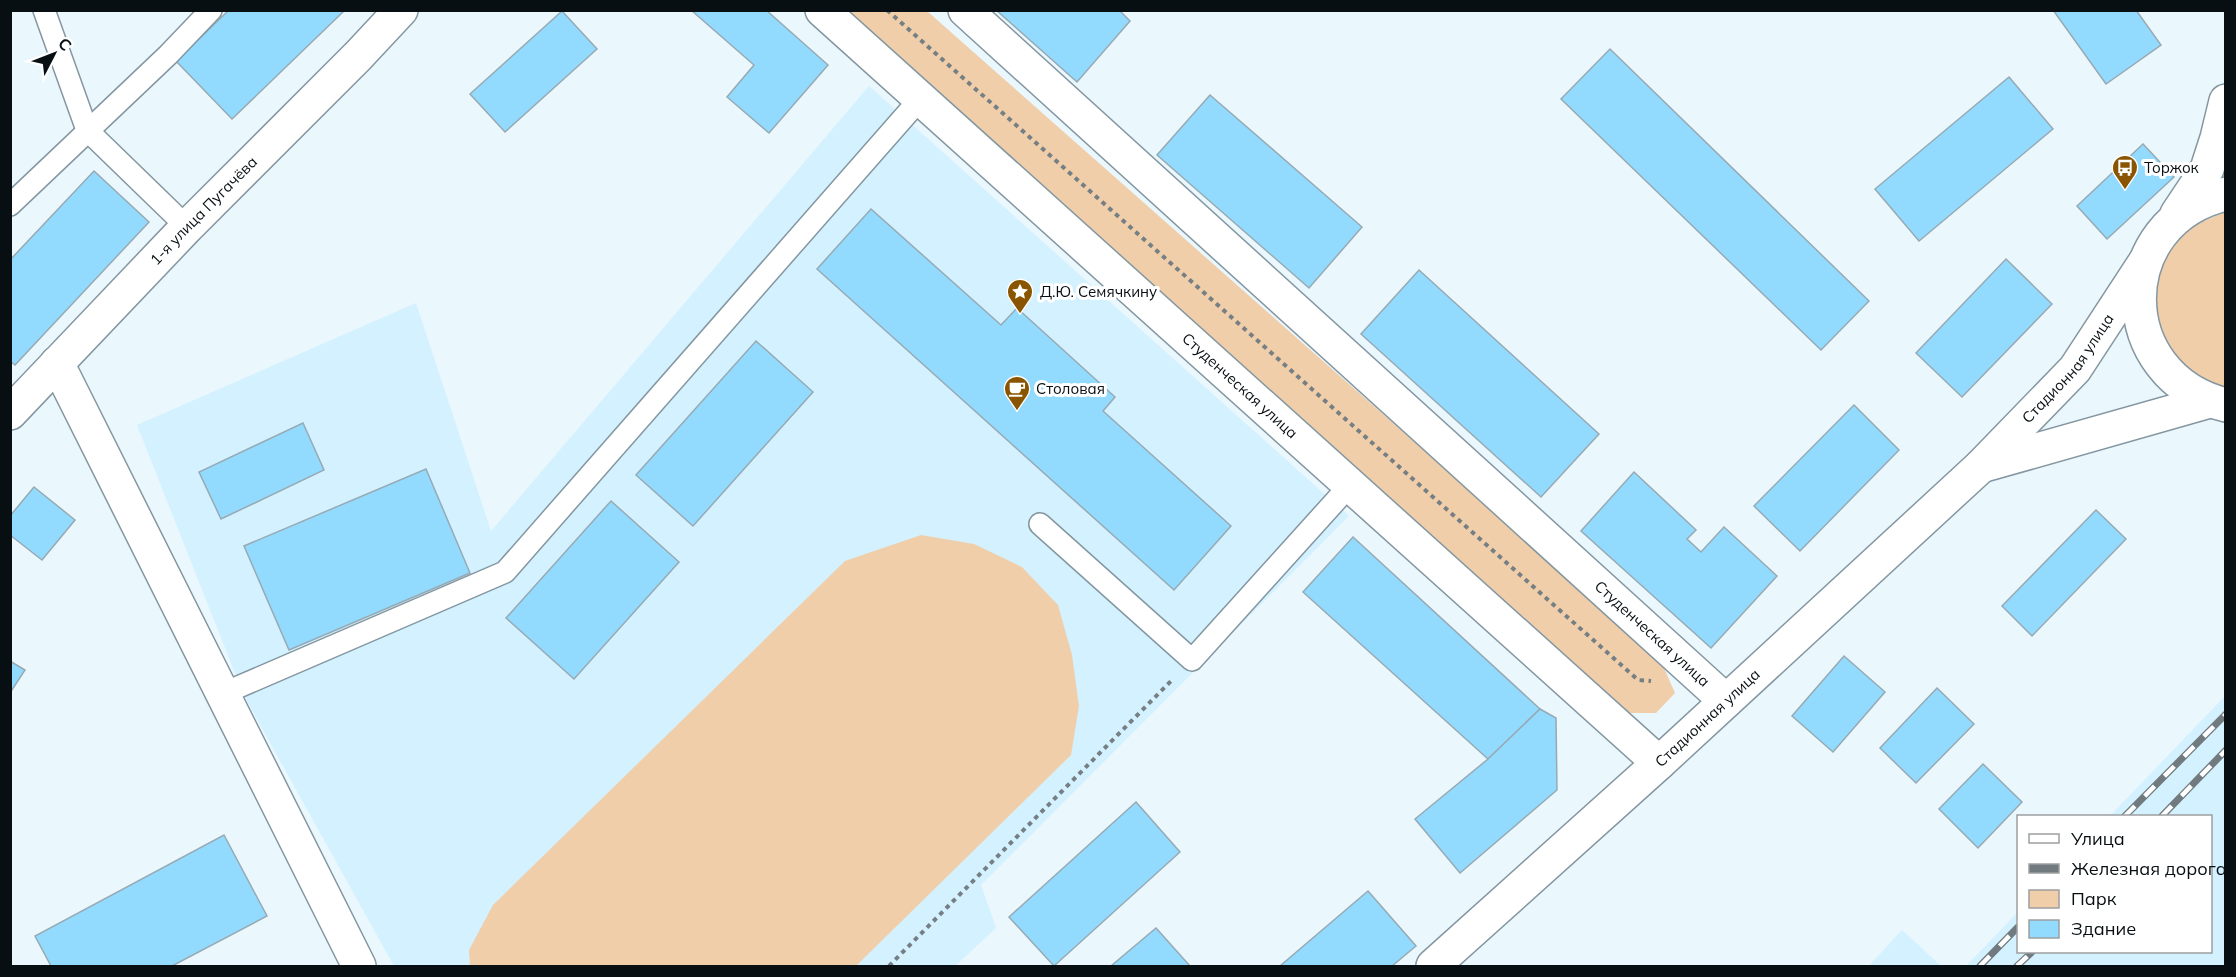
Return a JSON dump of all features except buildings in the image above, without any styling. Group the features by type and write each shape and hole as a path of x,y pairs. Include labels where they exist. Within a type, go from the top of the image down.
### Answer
{"street":[{"name":"1-я улица Пугачёва","path":"10,413 187,227 358,56 400,10"},
{"name":"Студенческая улица","path":"822,10 1659,764"},
{"name":"Студенческая улица","path":"965,10 1726,702"},
{"path":"2170,224 2207,169 2226,101"},
{"path":"2170,224 2194,205 2226,194"},
{"name":"Стадионная улица","path":"1433,966 1659,764 1980,467 2075,369 2145,262 2151,248 2170,224"},
{"path":"2145,262 2141,277 2139,308 2141,324 2149,345 2171,377 2183,387 2218,403"},
{"path":"57,363 359,966"},
{"name":"Стадионная улица","path":"1980,467 2218,403"}],"lane":[{"path":"44,10 87,130 187,227"},
{"path":"10,205 168,55 211,10"},
{"path":"222,694 505,572 920,99"},
{"path":"1040,524 1192,660 1350,485"}],"path":[{"path":"887,10 1638,680 1658,681 1684,664"},
{"path":"889,966 1192,660"}],"shaded area":[{"path":"869,86 1349,516 981,885 996,928 955,966 394,966 244,696 137,425 416,303 491,531"},
{"path":"2225,696 2225,966 1966,966 2017,913 2017,953 2212,953 2212,815 2111,815"},
{"path":"1902,930 1941,966 1869,966"}],"green space":[{"path":"835,11 927,11 1660,659 1675,693 1656,713 1618,713"},
{"path":"2225,212 2225,391 2181,371 2157,338 2149,298 2160,259 2187,228"},
{"path":"921,535 974,544 1022,567 1058,605 1072,655 1079,706 1071,755 856,966 470,966 469,950 493,905 845,561"}],"railway":[{"path":"2126,815 2226,714"},
{"path":"2163,815 2226,750"},
{"path":"1980,966 2017,928"},
{"path":"2017,966 2031,953"}],"place":[{"name":"Торжок","path":"2125,191"},
{"name":"Д.Ю. Семячкину","path":"1020,315"},
{"name":"Столовая","path":"1017,412"}]}
